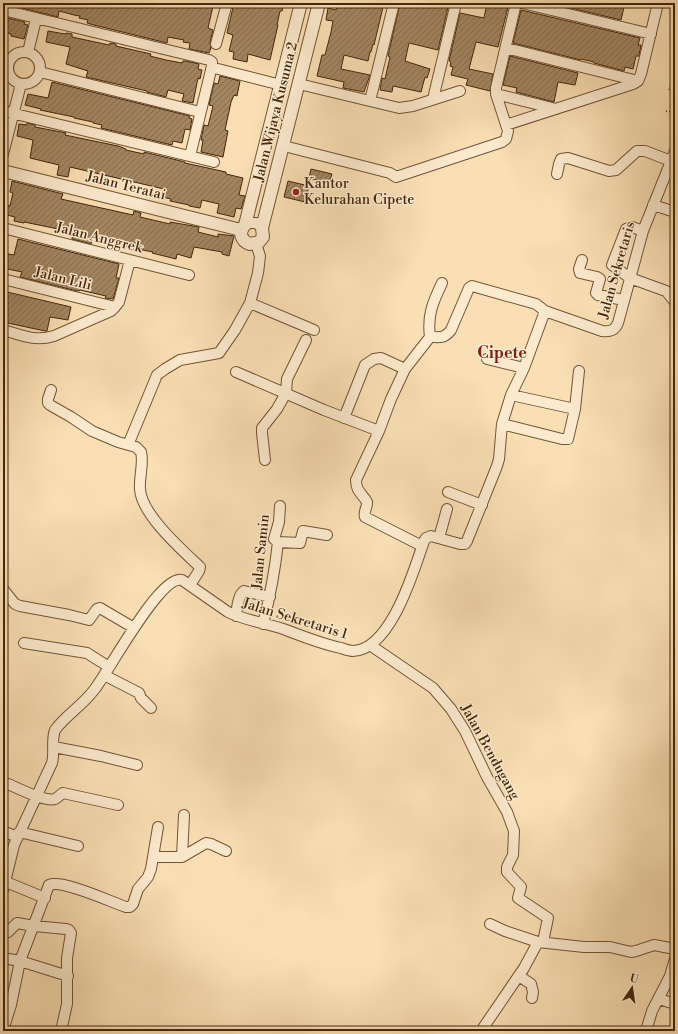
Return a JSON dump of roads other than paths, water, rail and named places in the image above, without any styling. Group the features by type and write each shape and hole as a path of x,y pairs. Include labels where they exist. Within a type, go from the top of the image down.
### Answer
{"street":[{"path":"216,44 227,3"},
{"name":"Jalan Wijaya Kusuma 2","path":"243,227 301,3"},
{"name":"Jalan Wijaya Kusuma 2","path":"256,244 262,237 262,228 319,3"},
{"path":"370,101 394,3"},
{"path":"433,99 456,3"},
{"path":"284,146 390,172 396,177 502,142 508,135 496,94 516,3"},
{"path":"522,3 651,34"},
{"path":"506,125 633,84 638,81 658,3"},
{"path":"3,10 209,60 212,62 190,156"},
{"path":"28,52 36,19"},
{"path":"506,48 638,81"},
{"path":"28,52 35,55 39,61 39,76 33,82 21,84 12,78 8,72 6,64 15,54 28,52"},
{"path":"218,69 281,85"},
{"path":"40,72 200,112"},
{"path":"3,173 4,152 21,84"},
{"path":"299,84 398,108 413,106 460,91"},
{"path":"496,94 557,109"},
{"path":"3,111 214,162"},
{"path":"557,174 558,164 561,160 568,158 609,171 616,170 637,150 671,161"},
{"name":"Jalan Sekretaris","path":"430,337 447,336 469,288 472,286 536,304 545,311 602,332 608,332 616,328 642,230 675,150"},
{"name":"Jalan Teratai","path":"3,173 243,227"},
{"path":"653,205 675,212"},
{"path":"128,445 157,375 180,360 219,353 235,330 250,302 258,273 260,256 256,244 245,242 242,237 243,227 249,223 256,223 262,228"},
{"path":"642,230 632,227 626,229 612,262 613,266 630,278 666,291 675,302"},
{"name":"Jalan Anggrek","path":"3,228 189,275"},
{"path":"3,330 37,339 45,339 111,311 119,302 130,260"},
{"path":"582,260 579,269 580,273 600,279 596,293 598,295 624,300"},
{"name":"Jalan Lili","path":"3,279 115,307"},
{"path":"422,546 367,519 364,514 367,502 360,494 356,480 379,431 405,369 430,337 428,325 429,317 442,283"},
{"path":"250,302 314,330"},
{"path":"370,645 386,628 394,616 408,589 422,546 428,536 465,544 482,505 499,459 502,424 511,395 524,368 545,311"},
{"path":"265,460 262,428 277,409 286,393 288,379 306,340"},
{"path":"344,418 365,365 374,359 381,358 405,369"},
{"path":"487,359 524,368"},
{"path":"502,424 568,440 575,409 579,371"},
{"path":"236,372 250,377 263,385 379,431"},
{"path":"51,390 48,400 50,405 92,431 118,442 136,447 142,453 140,490 143,502 169,538 200,567 190,585"},
{"path":"511,395 575,409"},
{"path":"448,492 482,505"},
{"name":"Jalan Samin","path":"263,624 270,597 278,542 274,539 279,522 280,506"},
{"path":"439,538 447,509"},
{"path":"278,542 300,543 303,531 327,534"},
{"name":"Jalan Sekretaris 1","path":"4,886 18,834 52,763 55,730 94,691 150,605 173,581 179,579 190,585 236,616 283,629 308,639 353,651 370,645"},
{"path":"3,589 15,604 20,606 89,620 97,609 100,608 134,628"},
{"path":"236,616 240,595 242,592 244,591 270,597"},
{"path":"24,643 87,653 107,671 140,693 141,698 151,708"},
{"name":"Jalan Bendugang","path":"370,645 433,688 451,709 465,731 514,831 513,855 507,867 507,872 521,887 518,898 548,918 541,942"},
{"path":"54,747 137,765"},
{"path":"3,786 8,784 52,799 63,793 118,805"},
{"path":"182,857 184,815"},
{"path":"3,1030 11,1005 20,961 48,887 52,883 55,883 74,887 126,907 130,907 133,904 138,889 148,877 154,857 158,827"},
{"path":"3,832 78,846"},
{"path":"154,857 182,857 206,843 226,851"},
{"path":"4,886 44,898"},
{"path":"3,933 8,932 17,923 66,929 71,933 67,958 67,1004 61,1031"},
{"path":"490,924 505,931 541,942 584,947 610,947 631,952 654,945 675,949"},
{"path":"483,1031 541,942"},
{"path":"3,958 20,961 68,976"},
{"path":"646,1031 650,1017 670,976 675,959"},
{"path":"519,976 530,984 533,992 532,998"},
{"path":"658,999 675,1004"}],"place":[{"name":"Kantor Kelurahan Cipete","path":"296,192"}],"district":[{"name":"Cipete","path":"502,353"}]}
